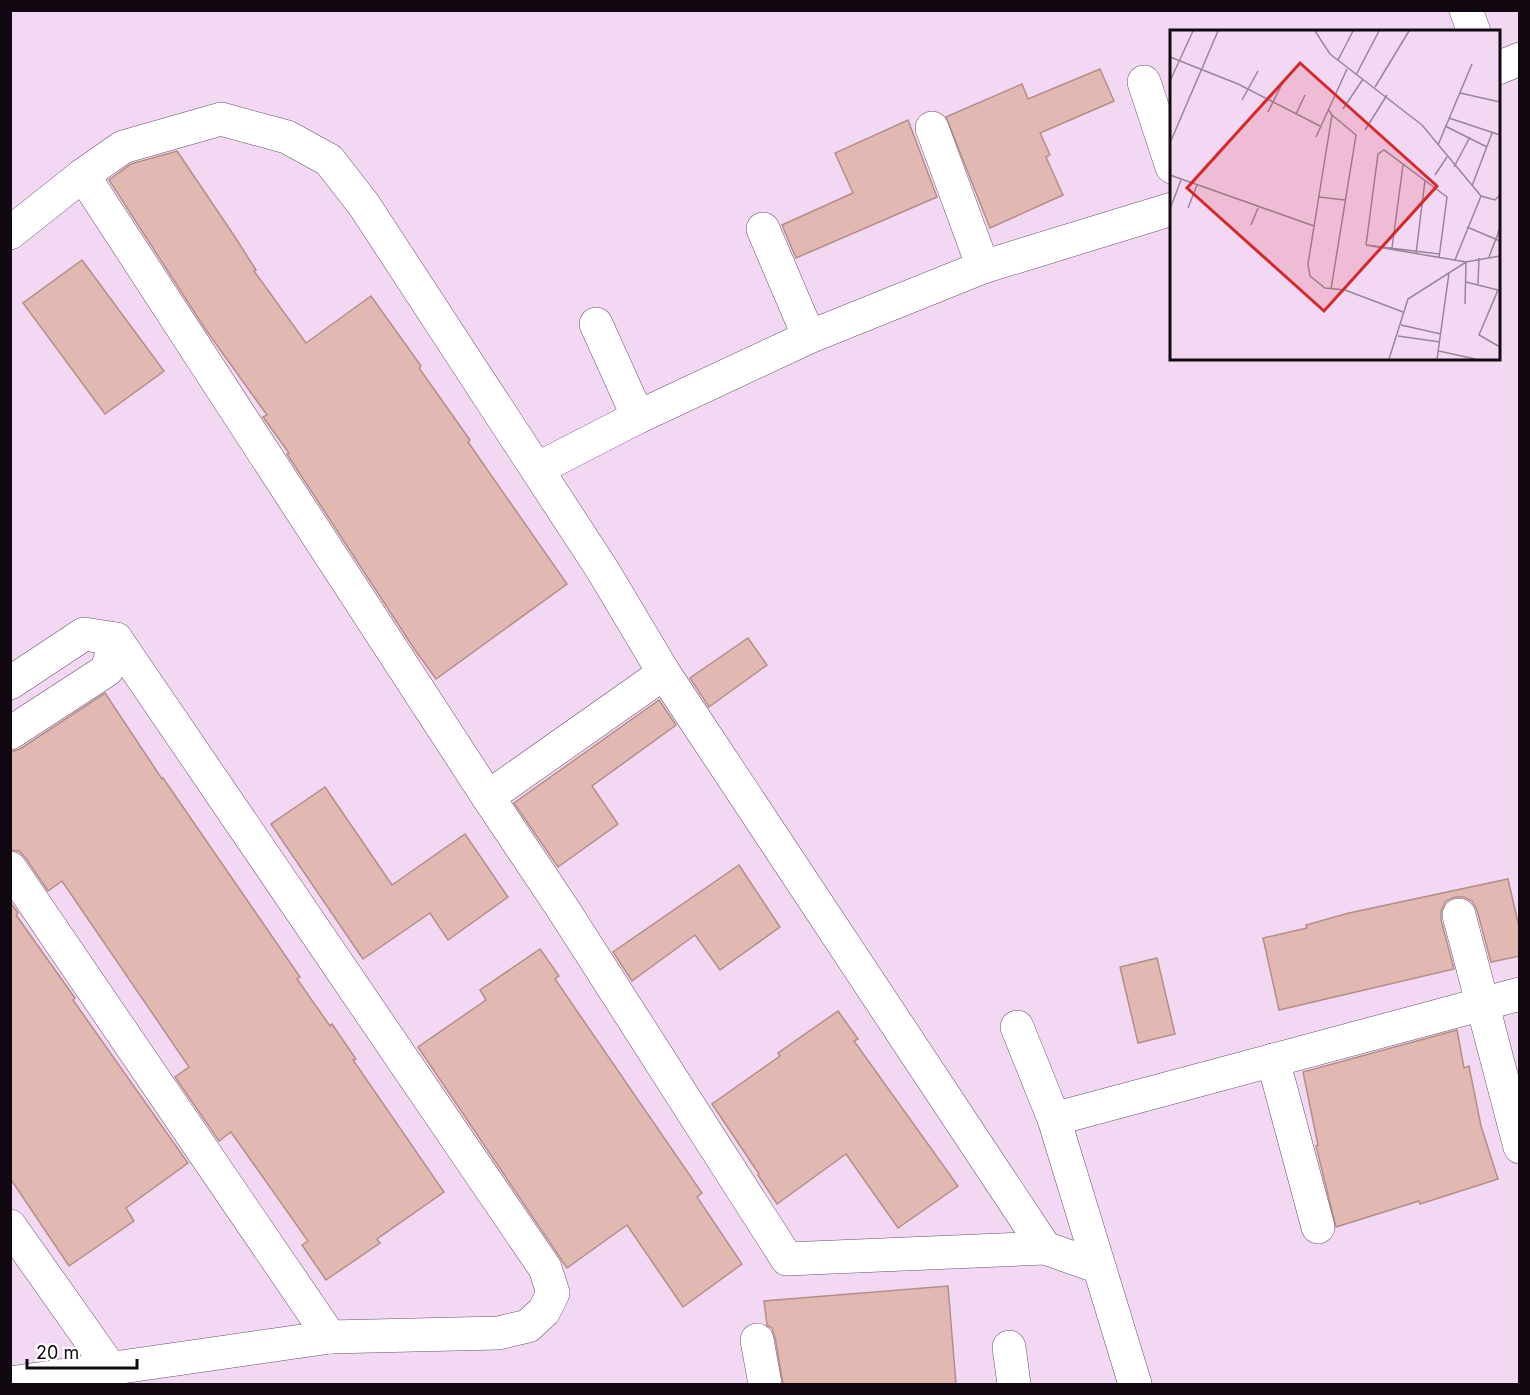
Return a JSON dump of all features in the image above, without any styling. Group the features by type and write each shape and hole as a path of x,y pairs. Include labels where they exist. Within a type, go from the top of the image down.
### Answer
{"street":[{"path":"1466,10 1473,30"},
{"path":"1500,67 1520,59"},
{"path":"1144,82 1170,161"},
{"path":"10,233 83,175 123,147 221,119 288,137 329,160 364,205 602,569 664,674 1045,1248"},
{"path":"932,128 983,267"},
{"path":"83,175 563,909 787,1259 1045,1248 1099,1267"},
{"path":"537,469 638,417 808,337 983,267 1170,210"},
{"path":"763,230 808,337"},
{"path":"596,324 638,417"},
{"path":"10,683 84,634 116,639 545,1268 553,1293 544,1311 528,1326 498,1333 330,1337 10,1383"},
{"path":"10,733 107,670 116,639"},
{"path":"488,797 664,674"},
{"path":"10,868 330,1337"},
{"path":"1459,915 1520,1147"},
{"path":"1054,1119 1520,994"},
{"path":"1017,1027 1054,1119 1135,1384"},
{"path":"1273,1060 1318,1227"},
{"path":"10,1226 111,1369"},
{"path":"757,1340 765,1384"},
{"path":"1009,1347 1014,1384"}],"building":[{"path":"1100,69 1114,101 1040,133 1050,155 1046,157 1063,195 990,228 946,117 1022,84 1028,99"},
{"path":"908,120 937,197 796,258 782,225 853,193 835,153"},
{"path":"177,151 235,237 256,270 254,271 306,343 371,296 421,366 419,368 470,440 468,442 567,584 436,679 287,454 289,453 263,417 267,415 206,330 109,180 131,164"},
{"path":"82,260 164,371 105,414 23,303"},
{"path":"748,638 767,665 709,707 690,678"},
{"path":"105,693 300,977 297,979 356,1059 353,1060 444,1192 377,1239 380,1243 326,1280 302,1245 308,1241 231,1132 219,1141 175,1077 189,1067 62,881 48,891 25,857 19,851 10,850 10,752 20,749"},
{"path":"659,700 676,725 592,786 618,824 558,867 514,803"},
{"path":"325,787 392,885 465,834 508,897 448,940 430,913 363,959 271,824"},
{"path":"739,865 780,927 720,970 695,935 632,981 613,952"},
{"path":"1508,879 1520,931 1520,956 1491,962 1477,910 1472,901 1464,897 1455,897 1446,901 1441,911 1441,920 1454,969 1279,1010 1263,938 1307,928 1306,925 1349,913"},
{"path":"10,902 18,913 16,915 75,998 73,1000 188,1163 126,1208 134,1221 69,1266 10,1178"},
{"path":"540,949 559,976 555,979 702,1193 697,1197 742,1264 683,1307 627,1225 567,1268 418,1047 486,1000 480,990"},
{"path":"1157,958 1175,1034 1138,1043 1120,967"},
{"path":"838,1011 858,1039 854,1041 958,1186 898,1228 846,1154 777,1204 712,1104 780,1056 778,1053"},
{"path":"1457,1030 1464,1068 1469,1066 1481,1126 1498,1179 1420,1204 1419,1201 1336,1227 1316,1146 1318,1145 1303,1072"},
{"path":"948,1286 956,1384 783,1384 775,1337 772,1328 767,1325 764,1301"}]}
